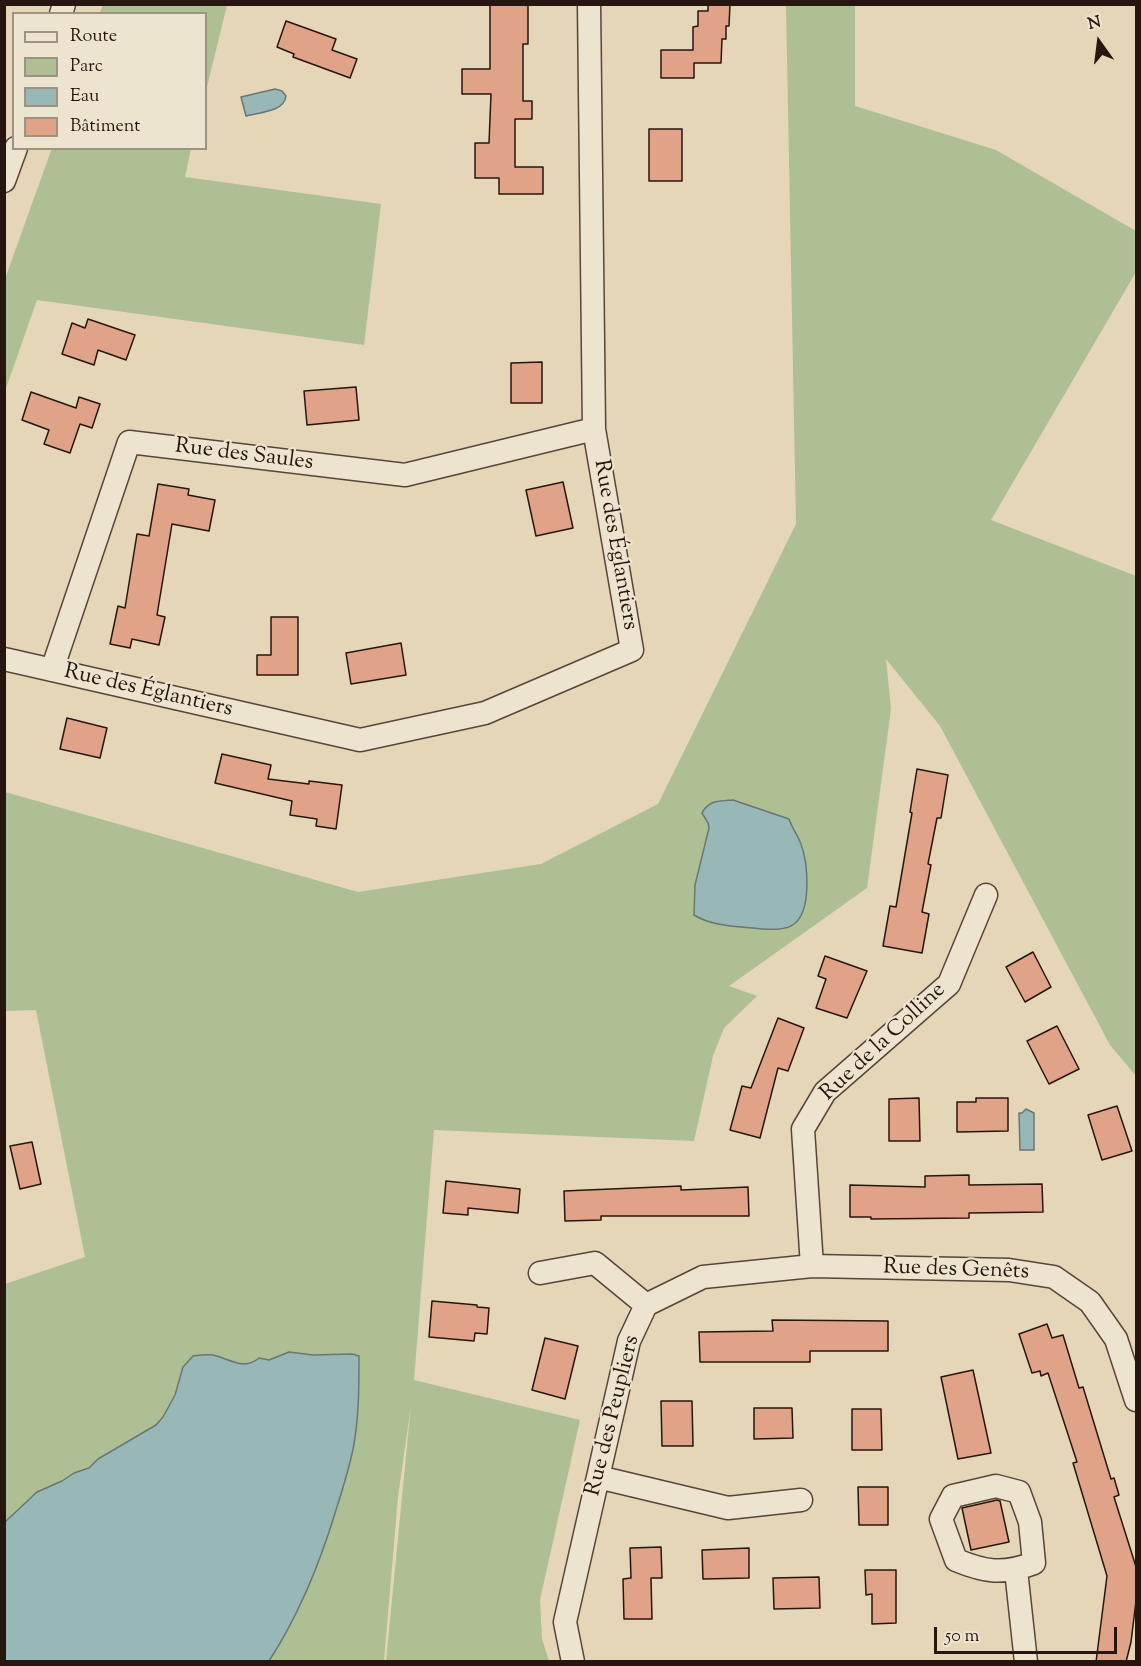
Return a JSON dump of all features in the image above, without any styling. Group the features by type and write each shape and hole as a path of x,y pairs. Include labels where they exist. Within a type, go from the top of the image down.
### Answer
{"street":[{"name":"Rue des Églantiers","path":"4,659 360,740 485,713 632,650 594,429 589,4"},
{"path":"4,181 15,150"},
{"name":"Rue des Saules","path":"52,670 129,442 405,475 594,429"},
{"name":"Rue de la Colline","path":"812,1266 803,1129 825,1092 950,984 986,895"},
{"path":"540,1273 595,1263 646,1305"},
{"name":"Rue des Peupliers","path":"573,1662 565,1622 629,1341 646,1305 703,1277 812,1266"},
{"name":"Rue des Genêts","path":"812,1266 1009,1270 1054,1277 1090,1302 1116,1339 1137,1400"},
{"path":"598,1477 728,1508 801,1500"},
{"path":"996,1486 1019,1492 1030,1522 1034,1563 1016,1570 980,1570 956,1560 941,1519 953,1496 996,1486"},
{"path":"1016,1570 1026,1662"}],"green space":[{"path":"103,5 227,5 207,87 207,12 100,12"},
{"path":"786,5 855,5 855,106 996,150 1136,231 1136,272 991,520 1136,576 1136,1076 1110,1045 940,726 886,659 891,709 867,888 729,986 757,996 724,1028 713,1056 694,1141 434,1130 414,1380 580,1420 540,1600 542,1639 549,1661 386,1661 411,1405 398,1497 384,1661 5,1661 5,1284 85,1257 36,1010 5,1011 5,792 358,892 541,864 658,804 796,524"},
{"path":"51,150 191,150 185,177 381,204 364,345 37,300 5,391 5,279"}],"water":[{"path":"275,89 282,91 286,96 281,105 246,116 241,97"},
{"path":"733,800 789,819 800,841 807,874 806,898 800,918 790,927 774,929 730,926 694,915 695,885 709,828 702,813 711,803"},
{"path":"1026,1109 1034,1113 1034,1150 1020,1150 1019,1113"},
{"path":"289,1352 359,1356 358,1411 350,1460 323,1549 299,1607 269,1661 5,1661 5,1522 37,1492 89,1468 98,1459 156,1425 175,1395 183,1367 193,1356 213,1355 248,1364 259,1358 269,1360"}],"building":[{"path":"490,4 528,4 528,44 523,44 523,101 532,101 532,119 515,119 515,167 543,167 543,194 499,194 499,178 475,178 475,143 489,143 491,94 462,94 462,69 490,69"},
{"path":"708,4 730,4 729,26 726,26 726,39 722,39 721,63 694,63 694,78 661,78 661,50 693,50 693,27 698,26 698,11 708,11"},
{"path":"286,21 336,39 332,50 357,59 350,78 293,57 294,54 277,47"},
{"path":"649,129 682,129 682,181 649,181"},
{"path":"88,319 135,335 126,360 98,350 94,365 62,354 72,323 85,328"},
{"path":"542,362 542,403 511,403 511,363"},
{"path":"356,387 359,420 307,425 304,391"},
{"path":"31,392 76,408 79,397 100,404 92,428 80,424 70,453 44,444 49,430 22,420"},
{"path":"563,482 573,528 536,536 526,490"},
{"path":"158,484 189,489 188,495 215,500 209,531 172,524 157,615 165,617 159,645 132,639 130,648 110,644 118,606 125,608 137,534 149,536"},
{"path":"271,617 298,617 298,675 257,675 257,655 271,655"},
{"path":"401,643 406,675 351,684 346,653"},
{"path":"67,718 107,728 100,758 60,749"},
{"path":"222,754 271,765 268,779 342,785 336,829 316,826 317,819 290,815 292,801 215,783"},
{"path":"917,769 948,775 941,818 937,818 928,864 931,865 922,912 929,914 922,953 883,946 890,906 896,907"},
{"path":"1033,952 1051,987 1025,1002 1006,967"},
{"path":"825,956 867,971 847,1018 816,1008 826,979 818,976"},
{"path":"778,1018 804,1028 788,1071 778,1068 760,1138 730,1130 742,1086 751,1088"},
{"path":"1057,1026 1079,1069 1049,1084 1027,1041"},
{"path":"919,1098 920,1141 889,1141 889,1099"},
{"path":"976,1098 1008,1098 1008,1131 957,1132 957,1102 976,1102"},
{"path":"1117,1106 1132,1151 1102,1160 1088,1115"},
{"path":"32,1142 41,1184 20,1189 10,1146"},
{"path":"969,1175 969,1185 1042,1184 1043,1212 969,1213 969,1218 871,1219 871,1217 850,1217 850,1185 925,1187 925,1176"},
{"path":"446,1181 520,1189 518,1213 468,1208 468,1215 443,1213"},
{"path":"681,1186 681,1190 748,1187 749,1216 601,1216 601,1220 565,1221 564,1191"},
{"path":"432,1301 489,1308 487,1334 475,1333 474,1341 429,1337"},
{"path":"772,1320 888,1321 888,1351 810,1351 810,1362 700,1362 699,1332 773,1331"},
{"path":"1047,1324 1052,1338 1063,1335 1079,1388 1083,1387 1111,1479 1114,1478 1119,1495 1114,1497 1137,1570 1137,1593 1126,1662 1096,1662 1107,1576 1073,1463 1077,1462 1048,1373 1041,1376 1040,1371 1032,1373 1019,1334"},
{"path":"545,1338 578,1346 565,1399 532,1390"},
{"path":"973,1370 991,1453 958,1459 941,1377"},
{"path":"661,1401 692,1401 693,1446 662,1446"},
{"path":"754,1408 792,1408 793,1438 754,1439"},
{"path":"852,1409 881,1409 882,1450 852,1450"},
{"path":"858,1487 888,1487 888,1525 859,1525"},
{"path":"1000,1501 1009,1542 971,1550 962,1508"},
{"path":"661,1547 662,1578 651,1578 652,1619 624,1619 623,1579 631,1578 630,1548"},
{"path":"749,1548 749,1578 703,1579 702,1550"},
{"path":"865,1570 896,1570 896,1623 872,1624 872,1594 866,1595"},
{"path":"819,1577 820,1608 774,1609 773,1578"}]}
